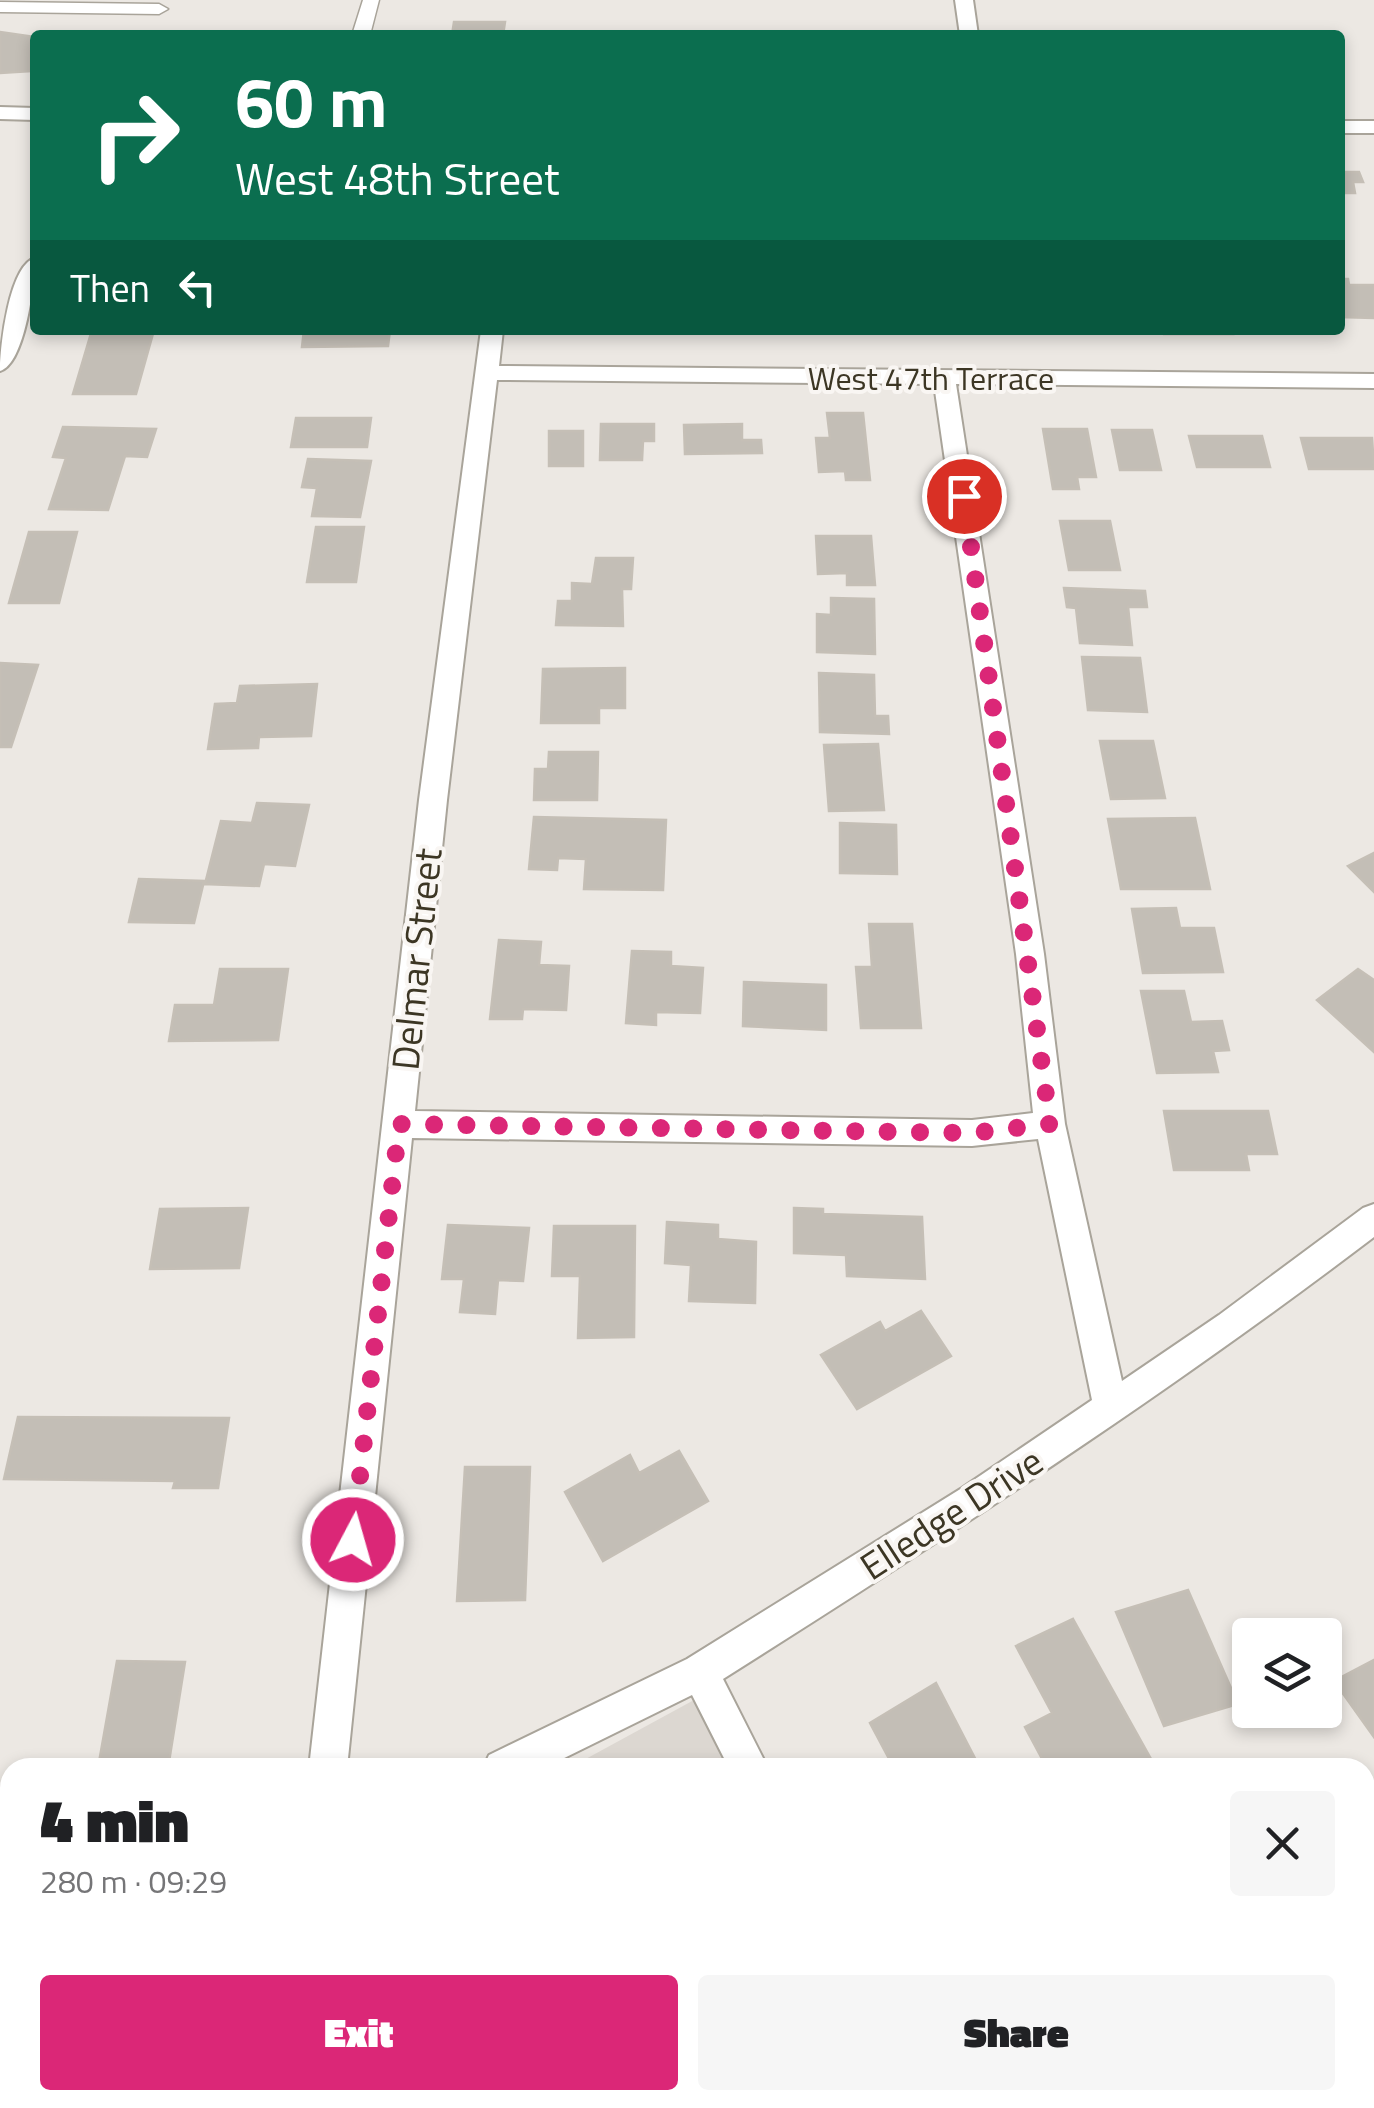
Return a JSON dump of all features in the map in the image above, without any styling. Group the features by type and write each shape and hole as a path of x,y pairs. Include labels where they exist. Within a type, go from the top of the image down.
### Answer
{"street":[{"path":"964,0 969,30"},
{"path":"0,114 30,114"},
{"path":"1345,126 1374,127"},
{"path":"0,364 30,278"},
{"name":"Delmar Street","path":"329,1758 473,460 491,335"},
{"name":"West 47th Terrace","path":"487,373 1374,381"},
{"path":"944,378 1030,954 1050,1124 1111,1409"},
{"path":"399,1124 972,1133 1050,1124"},
{"name":"Elledge Drive","path":"523,1758 700,1672 974,1500 1231,1326 1374,1218"},
{"path":"700,1672 743,1758"}],"lane":[{"path":"362,30 371,0"},
{"path":"0,7 159,9"}],"shaded area":[{"path":"694,1700 723,1758 588,1758"}],"building":[{"path":"454,22 505,22 504,30 453,30"},
{"path":"0,32 30,36 30,71 0,73"},
{"path":"1345,172 1359,172 1363,182 1353,182 1355,193 1345,193"},
{"path":"1345,279 1349,285 1374,285 1374,318 1345,317"},
{"path":"91,335 153,335 136,394 73,394"},
{"path":"303,335 389,335 388,346 302,347"},
{"path":"827,413 863,413 870,480 846,480 845,471 819,472 816,438 830,438"},
{"path":"296,418 371,418 367,447 291,447"},
{"path":"601,424 654,424 654,441 643,441 642,460 600,460"},
{"path":"742,424 742,440 761,440 762,453 685,454 684,425"},
{"path":"63,427 156,429 147,457 125,456 108,510 49,509 66,458 53,457"},
{"path":"1043,429 1087,429 1096,477 1077,477 1079,489 1053,489"},
{"path":"1112,430 1152,430 1161,470 1120,470"},
{"path":"549,431 583,431 583,466 549,466"},
{"path":"1189,436 1262,436 1270,467 1197,467"},
{"path":"1301,438 1372,438 1374,469 1309,469"},
{"path":"308,459 371,461 360,517 312,516 317,488 302,487"},
{"path":"1060,521 1110,521 1120,570 1069,570"},
{"path":"316,527 364,527 356,582 307,582"},
{"path":"29,532 77,532 59,603 9,603"},
{"path":"816,536 871,536 875,585 847,585 847,573 818,574"},
{"path":"596,558 633,558 631,589 622,589 623,626 556,625 558,601 572,601 572,583 592,584"},
{"path":"1064,588 1145,591 1147,607 1128,607 1132,645 1080,643 1076,608 1067,607"},
{"path":"831,598 874,599 875,654 817,652 817,614 831,615"},
{"path":"1082,657 1140,658 1147,712 1088,710"},
{"path":"0,663 38,665 11,747 0,747"},
{"path":"625,668 625,708 599,708 599,723 541,723 543,669"},
{"path":"819,673 874,675 875,716 888,716 889,734 820,732"},
{"path":"317,684 311,736 259,737 258,748 208,749 215,704 237,703 240,686"},
{"path":"1100,741 1153,741 1165,798 1111,799"},
{"path":"878,744 884,810 829,811 824,745"},
{"path":"549,752 598,752 597,800 534,800 535,769 548,769"},
{"path":"257,803 309,805 295,866 264,864 259,886 205,884 221,821 252,823"},
{"path":"534,817 666,820 663,890 584,889 586,859 558,858 557,870 529,869"},
{"path":"1195,818 1210,889 1121,889 1108,819"},
{"path":"840,823 896,825 897,874 840,873"},
{"path":"1374,853 1374,892 1348,866"},
{"path":"139,879 204,881 194,923 129,922"},
{"path":"1176,908 1180,928 1214,928 1223,972 1143,973 1132,909"},
{"path":"869,924 912,924 921,1028 861,1028 856,967 872,967"},
{"path":"499,940 541,942 539,965 569,966 566,1010 523,1009 522,1019 490,1019"},
{"path":"632,951 671,952 671,966 703,968 700,1013 656,1012 656,1025 626,1023"},
{"path":"220,969 288,969 278,1040 169,1041 175,1005 214,1005"},
{"path":"1358,969 1374,980 1374,1052 1317,1000"},
{"path":"744,982 826,985 826,1030 743,1026"},
{"path":"1141,991 1184,991 1191,1022 1222,1021 1229,1050 1213,1051 1218,1072 1157,1073"},
{"path":"1164,1111 1268,1111 1277,1154 1246,1154 1249,1170 1174,1170"},
{"path":"248,1208 239,1268 150,1269 160,1209"},
{"path":"794,1208 823,1209 823,1214 922,1217 925,1279 847,1276 846,1255 794,1253"},
{"path":"667,1222 718,1225 718,1239 756,1242 755,1303 689,1301 691,1265 665,1263"},
{"path":"448,1225 529,1228 523,1281 498,1280 495,1314 460,1312 464,1279 442,1279"},
{"path":"554,1226 635,1226 634,1337 578,1338 580,1276 552,1276"},
{"path":"921,1311 951,1356 857,1409 821,1355 880,1322 885,1331"},
{"path":"18,1417 229,1418 218,1488 173,1488 175,1481 4,1479"},
{"path":"679,1451 708,1501 603,1561 565,1492 630,1455 639,1473"},
{"path":"465,1467 530,1467 525,1600 457,1601"},
{"path":"1188,1590 1232,1690 1232,1706 1164,1726 1116,1612"},
{"path":"1073,1619 1150,1758 1042,1758 1025,1727 1052,1713 1016,1646"},
{"path":"1374,1660 1374,1737 1342,1692 1342,1677"},
{"path":"117,1661 185,1662 170,1758 100,1758"},
{"path":"936,1683 975,1758 889,1758 870,1723"}],"route":[{"path":"353,1540 399,1124 586,1130 972,1133 1050,1124 1030,954 964,496"}]}
